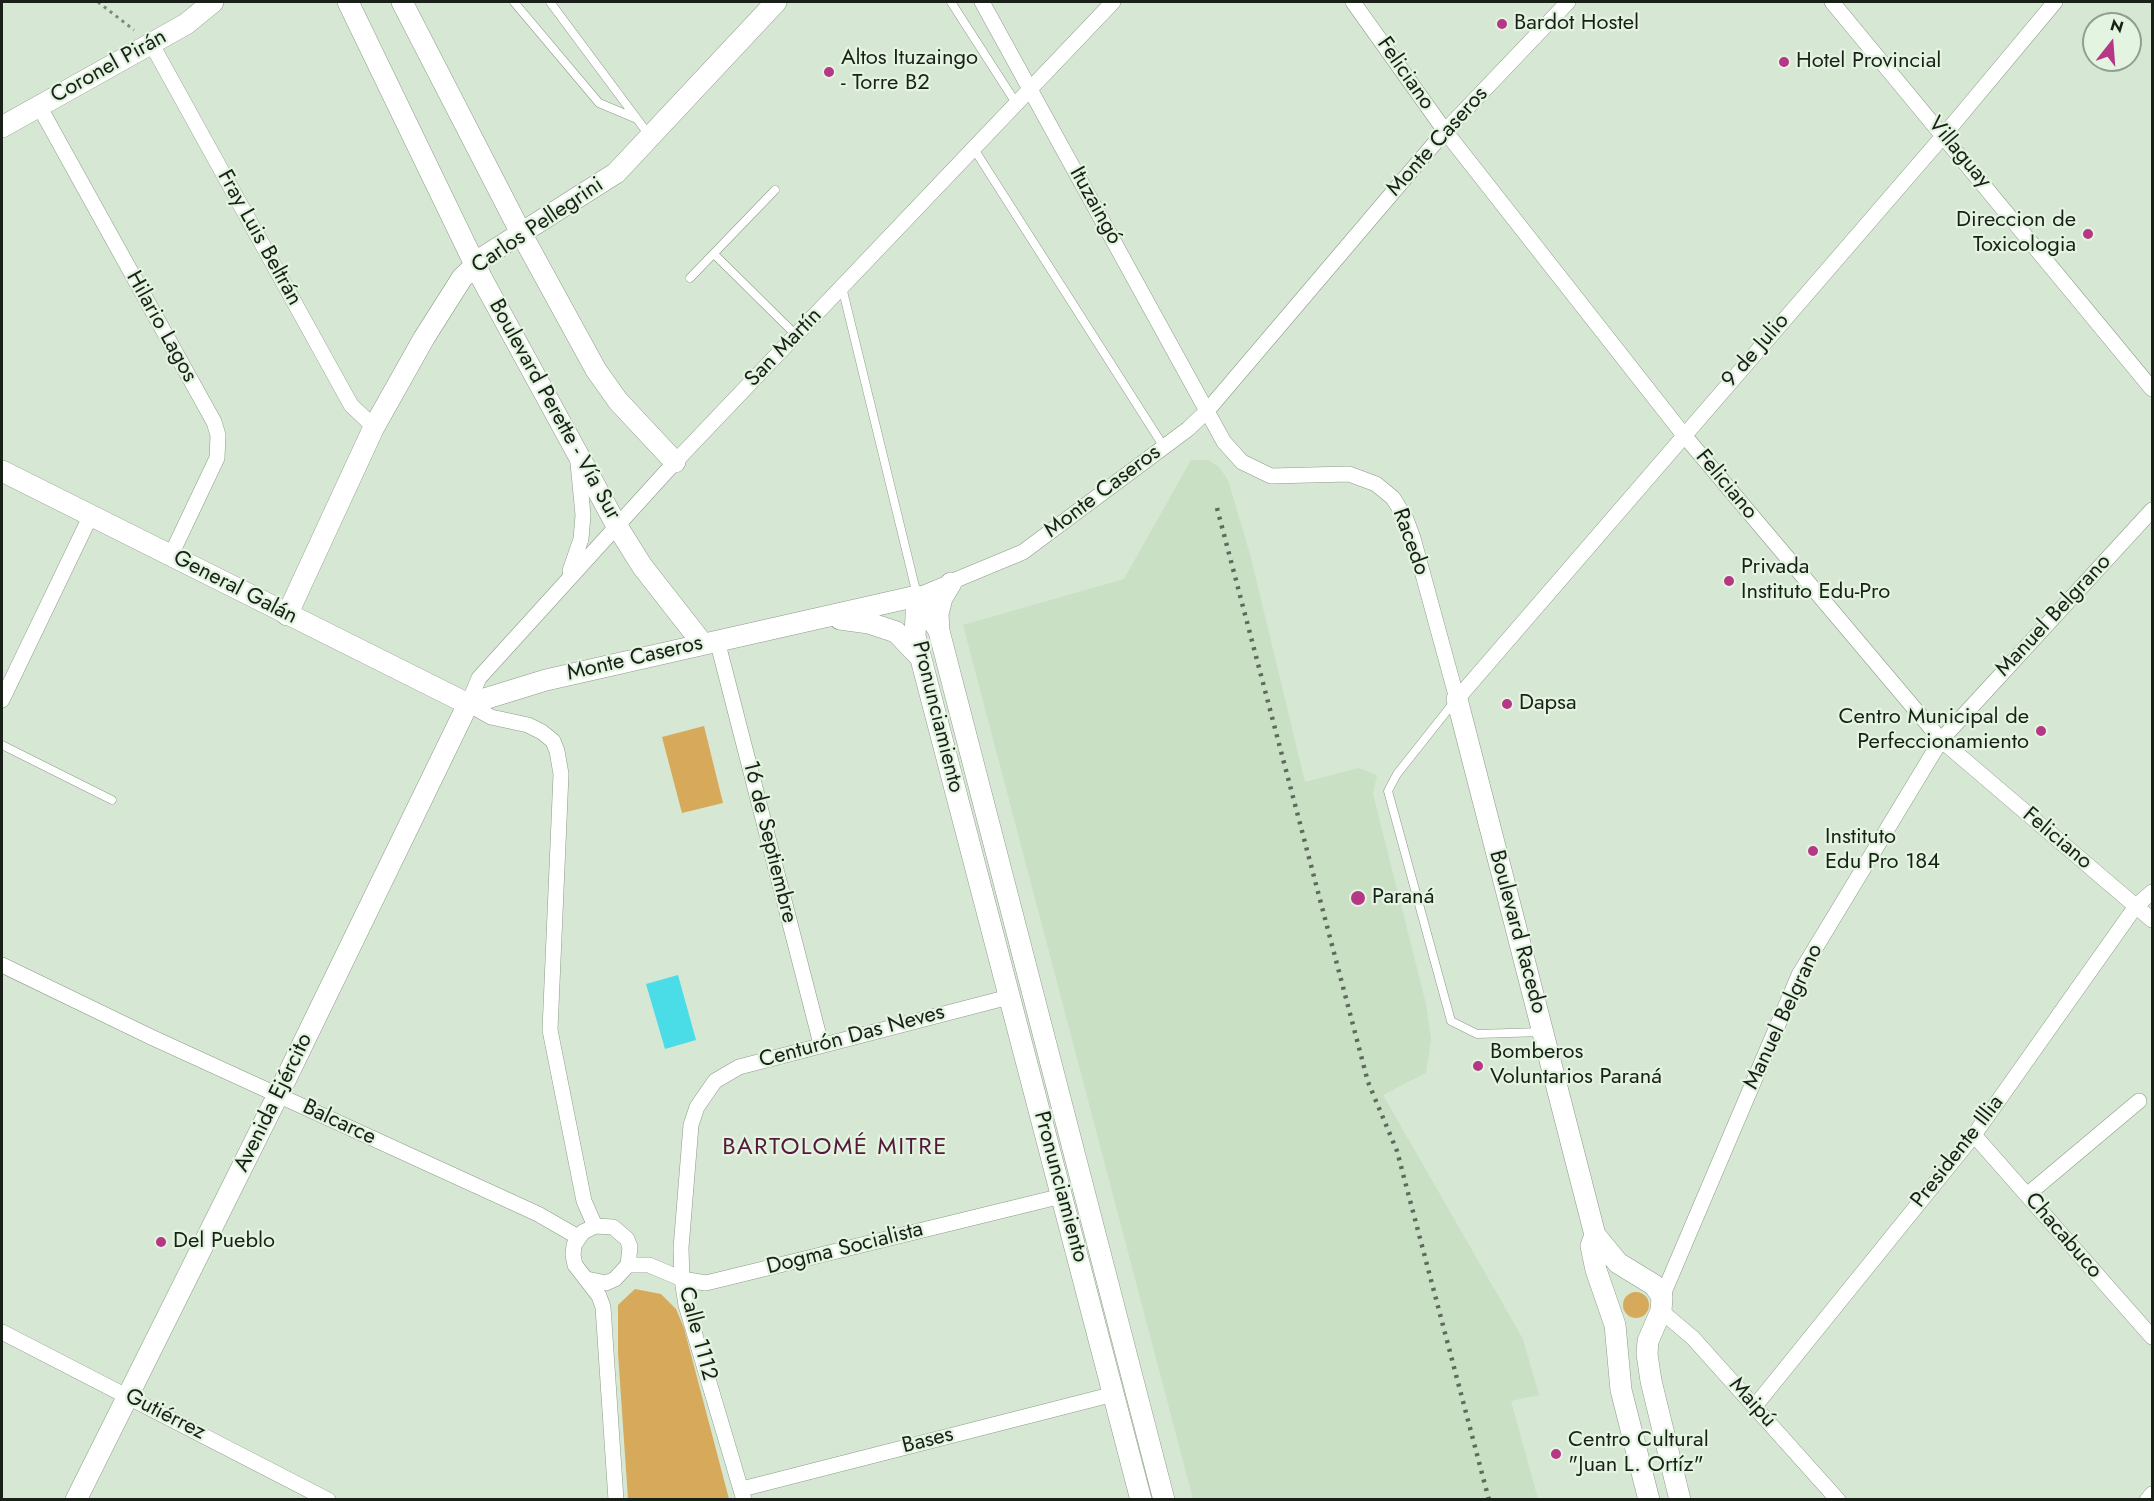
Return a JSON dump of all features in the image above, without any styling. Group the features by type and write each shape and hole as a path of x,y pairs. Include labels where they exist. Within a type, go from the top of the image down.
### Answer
{"street":[{"name":"Coronel Pirán","path":"2,127 186,24 213,2"},
{"name":"Boulevard Perette - Vía Sur","path":"348,2 475,264 617,526 642,566 710,642"},
{"path":"402,2 521,233 596,370 618,401 675,462"},
{"name":"Carlos Pellegrini","path":"287,615 374,427 443,306 475,264 616,173 776,2"},
{"name":"Ituzaingó","path":"982,2 1207,411"},
{"name":"San Martín","path":"468,704 487,666 566,580 675,462 1113,2"},
{"name":"Feliciano","path":"1353,2 1445,131 1683,434 1941,740 2152,920"},
{"name":"Monte Caseros","path":"468,704 546,680 917,596 1023,552 1164,447 1207,411 1445,131 1568,2"},
{"name":"Villaguay","path":"1832,2 2152,389"},
{"name":"9 de Julio","path":"1457,699 1683,434 1944,135 2055,2"},
{"name":"Fray Luis Beltrán","path":"151,43 351,405 374,427"},
{"name":"Hilario Lagos","path":"39,106 208,412 218,435 217,458 171,555"},
{"name":"Racedo","path":"1207,411 1224,442 1242,462 1271,476 1349,474 1376,484 1393,498 1406,519 1413,538 1457,699"},
{"path":"566,580 575,560 582,527 583,496 576,451"},
{"name":"General Galán","path":"2,471 468,704"},
{"name":"Manuel Belgrano","path":"1659,1310 1799,975 1941,740 2152,510"},
{"path":"2,700 91,515"},
{"path":"939,631 938,614 942,598 951,583"},
{"name":"Pronunciamiento","path":"917,596 939,631 1164,1500"},
{"name":"Pronunciamiento","path":"917,596 915,636 1141,1500"},
{"path":"831,617 869,623 896,632 910,644 921,659"},
{"name":"16 de Septiembre","path":"710,642 821,1044"},
{"name":"Boulevard Racedo","path":"1457,699 1595,1235 1618,1263 1654,1285 1659,1310"},
{"path":"468,704 491,717 528,725 542,732 553,741 557,751 561,774 550,1030 584,1201 595,1226"},
{"name":"Avenida Ejército","path":"76,1500 278,1095 468,704"},
{"name":"Presidente Illia","path":"1755,1406 1974,1135 2136,906 2152,892"},
{"name":"Balcarce","path":"2,965 538,1214 578,1237"},
{"name":"Centurón Das Neves","path":"704,1094 715,1081 740,1067 821,1044 1009,997"},
{"name":"Calle 1112","path":"704,1094 691,1125 681,1248 682,1280 686,1305 743,1494"},
{"path":"2027,1195 2139,1101"},
{"name":"Chacabuco","path":"1974,1135 2152,1337"},
{"name":"Dogma Socialista","path":"628,1265 649,1265 682,1280 706,1283 1062,1196"},
{"path":"587,1279 606,1282 615,1279 628,1265 631,1257 627,1239 613,1227 595,1226 578,1237 574,1245 574,1265 587,1279 603,1307 616,1500"},
{"name":"Boulevard Racedo","path":"1595,1235 1591,1246 1596,1270 1615,1324 1621,1390 1649,1500"},
{"path":"1608,1300 1620,1282 1629,1278 1641,1279"},
{"path":"1615,1324 1629,1329 1642,1329 1659,1310"},
{"path":"1659,1310 1647,1354 1651,1381 1680,1500"},
{"name":"Maipú","path":"1659,1310 1693,1338 1838,1500"},
{"name":"Gutiérrez","path":"2,1332 328,1500"},
{"name":"Bases","path":"743,1494 1114,1394"},
{"path":"2147,1500 2152,1494"}],"lane":[{"path":"514,2 599,103 637,119"},
{"path":"550,2 651,137"},
{"path":"951,2 1016,103"},
{"path":"974,148 1164,447"},
{"path":"690,278 775,190"},
{"path":"714,254 796,335"},
{"path":"842,287 917,596"},
{"path":"1457,699 1397,774 1388,791 1451,1021 1477,1034 1543,1032"},
{"path":"2,745 112,800"}],"path":[{"path":"98,2 151,43"}],"shaded area":[{"path":"1191,460 1208,460 1219,467 1228,480 1251,558 1305,782 1358,768 1377,775 1373,794 1426,1004 1431,1039 1426,1073 1383,1095 1523,1339 1539,1395 1511,1401 1538,1499 1193,1499 963,625 1124,579"},
{"path":"704,726 723,803 682,813 662,737"},
{"path":"635,1289 661,1294 676,1309 684,1328 729,1499 628,1499 618,1353 618,1305"},
{"path":"1636,1292 1645,1296 1649,1305 1645,1314 1636,1318 1627,1314 1623,1305 1627,1296"}],"water":[{"path":"678,975 696,1040 665,1049 646,984"}],"railway":[{"path":"1217,508 1368,1082 1397,1151 1489,1500"}],"place":[{"name":"Bardot Hostel","path":"1502,24"},
{"name":"Hotel Provincial","path":"1784,62"},
{"name":"Altos Ituzaingo - Torre B2","path":"829,72"},
{"name":"Direccion de Toxicologia","path":"2088,234"},
{"name":"Privada Instituto Edu-Pro","path":"1729,581"},
{"name":"Dapsa","path":"1507,704"},
{"name":"Centro Municipal de Perfeccionamiento","path":"2041,731"},
{"name":"Instituto Edu Pro 184","path":"1813,851"},
{"name":"Paraná","path":"1358,898"},
{"name":"Bomberos Voluntarios Paraná","path":"1478,1066"},
{"name":"Del Pueblo","path":"161,1242"},
{"name":"Centro Cultural \"Juan L. Ortíz\"","path":"1556,1454"}],"district":[{"name":"BARTOLOMÉ MITRE","path":"835,1148"}]}
